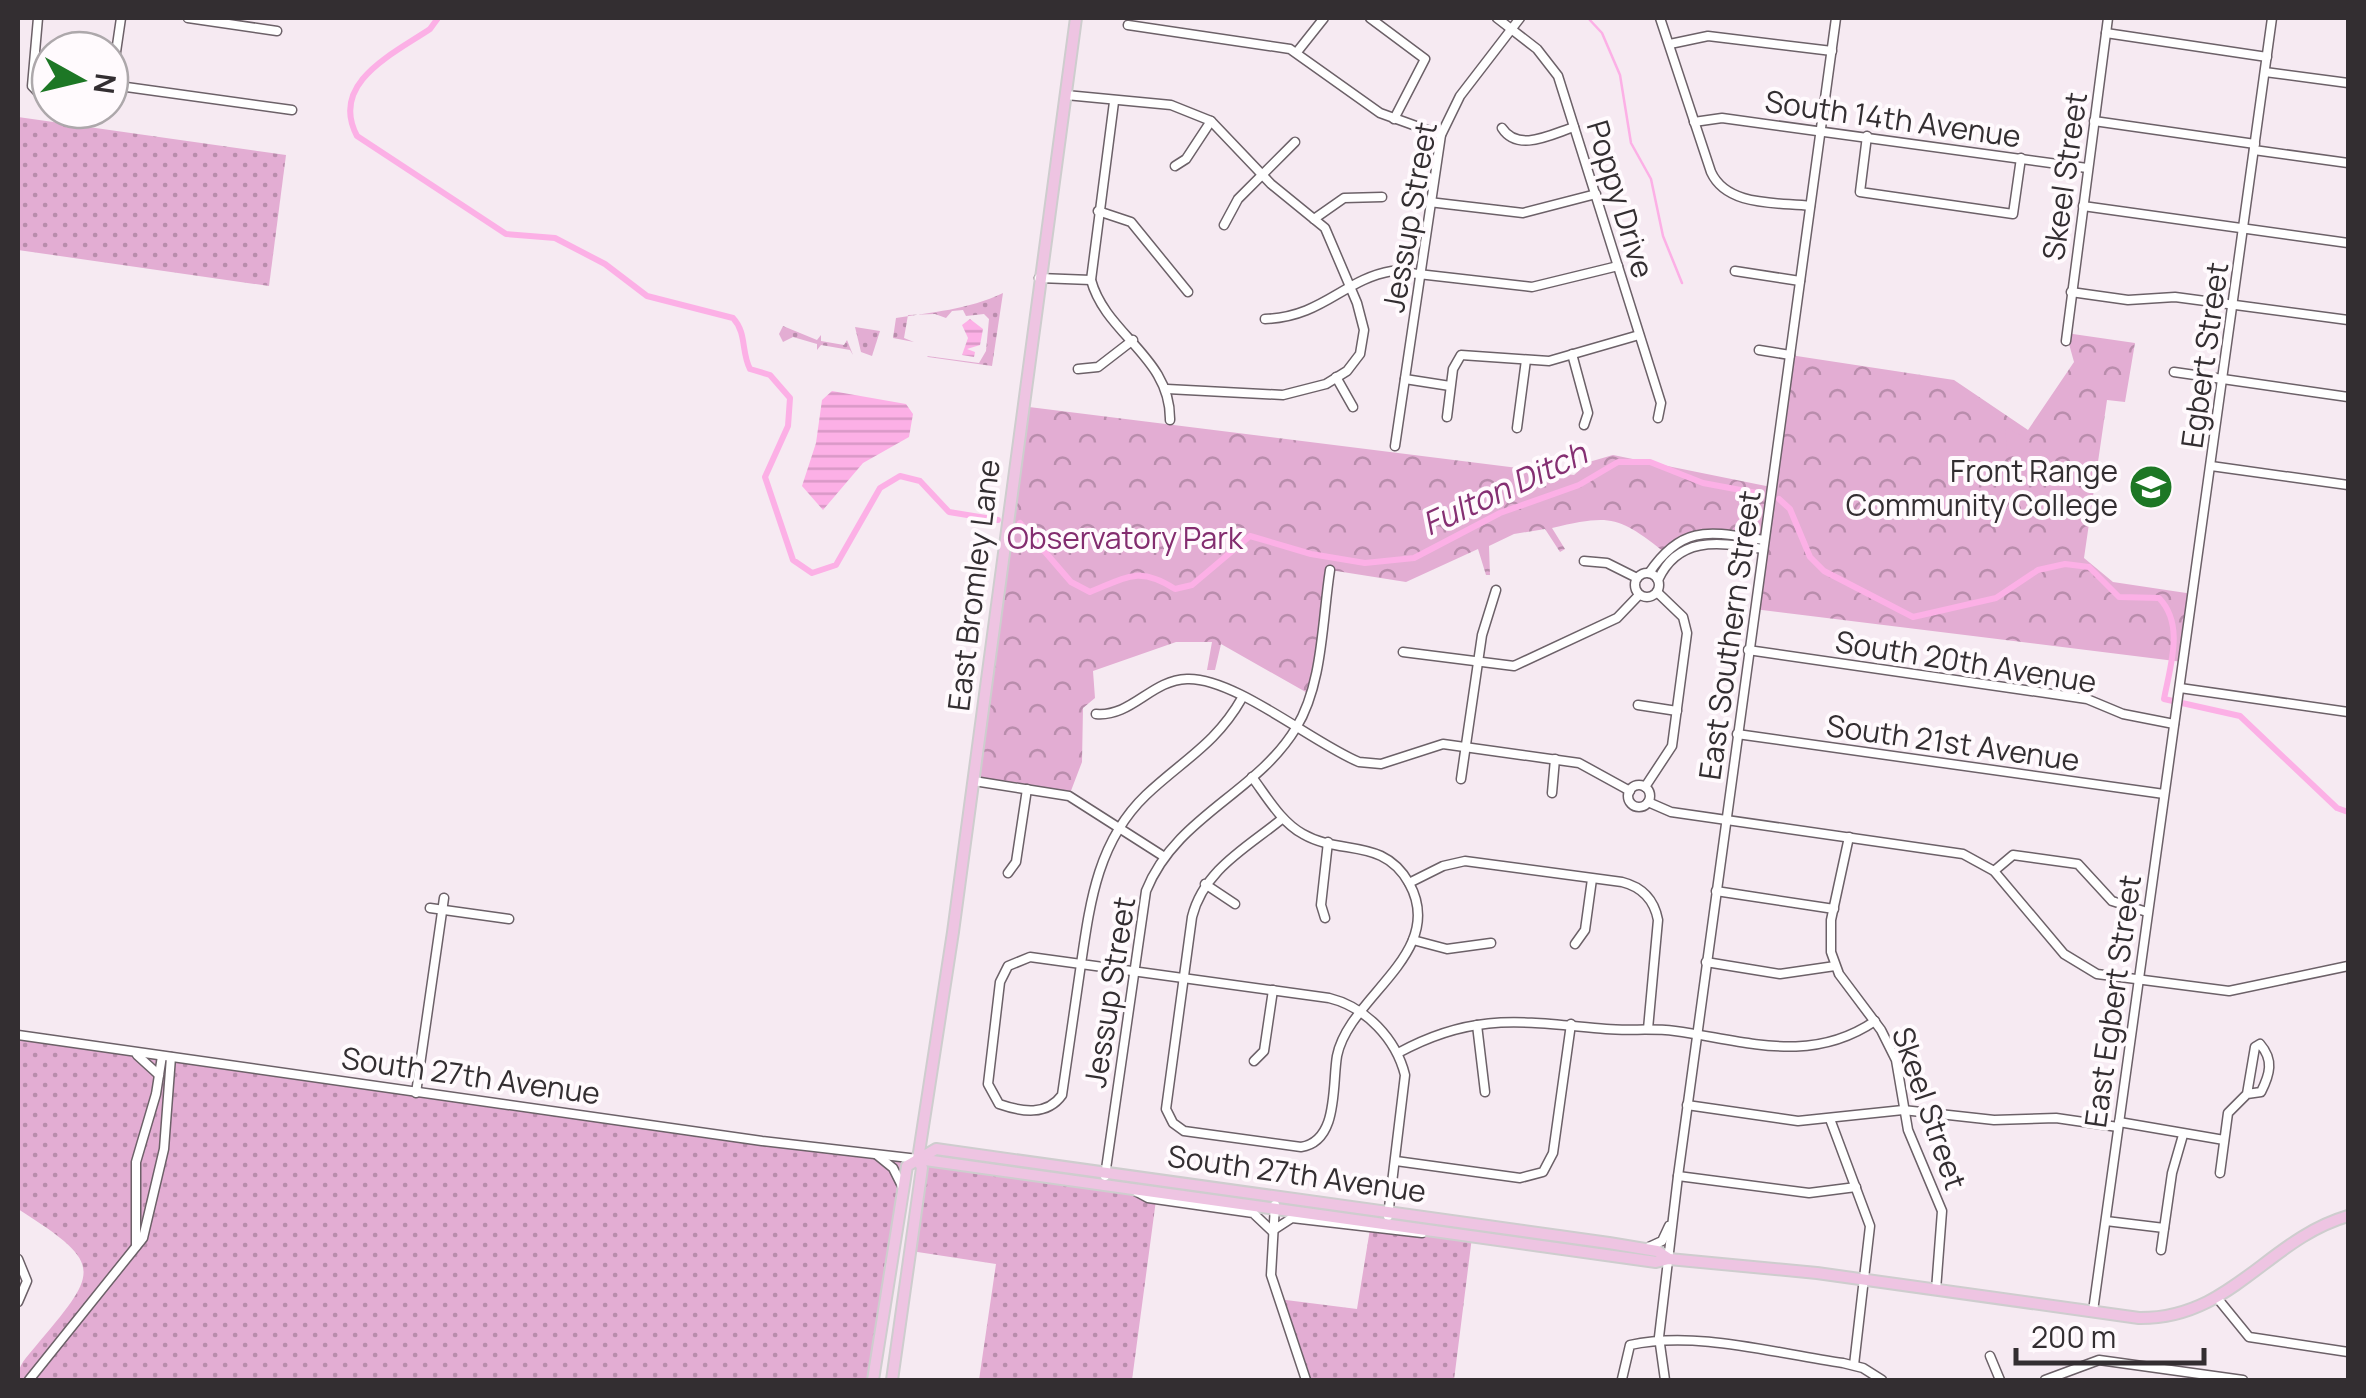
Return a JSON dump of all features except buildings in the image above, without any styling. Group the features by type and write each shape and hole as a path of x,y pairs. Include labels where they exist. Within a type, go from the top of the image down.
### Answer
{"main road":[{"name":"East Bromley Lane","path":"892,1380 922,1168 918,1159 974,781 1076,18"},
{"name":"South 27th Avenue","path":"918,1159 936,1148 1640,1249 1669,1259 2165,1317 2218,1298 2307,1234 2348,1216"},
{"name":"East Bromley Lane","path":"873,1380 908,1166 918,1159"},
{"name":"South 27th Avenue","path":"918,1159 1656,1262 1669,1259"}],"street":[{"path":"188,18 277,31"},
{"path":"1176,32 1177,18"},
{"path":"1297,52 1324,18"},
{"path":"1370,18 1425,59 1394,119"},
{"name":"Poppy Drive","path":"1497,18 1555,70 1661,403 1658,418"},
{"name":"Jessup Street","path":"1395,446 1441,134 1460,96 1520,18"},
{"path":"1660,18 1714,179 1725,192 1810,206"},
{"name":"East Southern Street","path":"1665,1380 1659,1344 1678,1176 1836,18"},
{"name":"Skeel Street","path":"2066,342 2108,18"},
{"name":"Egbert Street","path":"2179,693 2272,18"},
{"path":"1128,25 1297,52 1366,105 1441,134"},
{"path":"2106,34 2267,57"},
{"path":"1670,44 1708,36 1832,51"},
{"path":"2265,72 2348,84"},
{"path":"130,91 292,110"},
{"path":"1066,95 1171,105 1211,122 1329,235 1361,314 1364,338 1356,361 1336,378 1306,391 1283,395 1167,389"},
{"path":"1114,102 1091,280 1098,297 1167,389 1170,420"},
{"name":"South 14th Avenue","path":"1694,122 1722,118 2087,168"},
{"path":"2094,120 2348,163"},
{"path":"1174,166 1186,158 1211,122"},
{"path":"1502,128 1510,139 1522,142 1574,127"},
{"path":"1867,136 1860,192 2013,214 2020,158"},
{"path":"1224,225 1238,199 1295,142"},
{"path":"1429,202 1523,213 1596,194"},
{"path":"1314,218 1344,198 1382,197"},
{"path":"2083,206 2348,242"},
{"path":"1098,210 1131,222 1188,292"},
{"path":"1266,319 1308,312 1383,272 1532,287 1618,266"},
{"path":"1735,272 1800,281"},
{"path":"1040,278 1091,280"},
{"path":"2071,292 2128,300 2175,296 2348,320"},
{"path":"1447,417 1458,353 1549,361 1639,335"},
{"path":"1078,369 1098,367 1133,340"},
{"path":"1758,350 1790,355"},
{"path":"1572,354 1588,413 1584,425"},
{"path":"1517,428 1526,360"},
{"path":"2174,372 2348,397"},
{"path":"1336,378 1353,406"},
{"path":"1405,379 1450,386"},
{"path":"2211,466 2348,485"},
{"path":"1584,561 1608,564 1637,578 1649,573 1672,545 1691,536 1718,533 1763,544"},
{"path":"1648,802 1645,788 1672,746 1687,633 1683,617 1658,592 1658,580 1670,560 1690,546 1716,542 1763,544"},
{"name":"Jessup Street","path":"1104,1186 1143,898 1162,856 1180,835 1252,777 1297,728 1313,686 1330,570"},
{"path":"1649,573 1658,580"},
{"path":"1637,578 1639,595"},
{"path":"1462,779 1478,663 1496,590"},
{"path":"1639,595 1651,597 1658,592"},
{"path":"1403,652 1514,666 1617,618 1639,595"},
{"name":"South 20th Avenue","path":"1748,650 2087,699 2123,714 2174,724"},
{"path":"1096,714 1118,713 1158,687 1188,678 1213,683 1370,764 1431,746 1466,747 1555,759 1592,768 1630,791 1645,788"},
{"path":"2179,693 2348,712"},
{"name":"East Egbert Street","path":"2093,1311 2179,693"},
{"path":"1242,698 1219,734 1144,798 1120,827 1095,880 1081,964 1064,1088 1056,1109 1032,1110 989,1100 988,1078 1000,982 1007,964 1025,957 1081,964 1273,990 1338,1000 1362,1012 1398,1053 1406,1088 1386,1226"},
{"path":"1638,705 1678,710"},
{"name":"South 21st Avenue","path":"1737,734 2164,794"},
{"path":"1552,792 1555,759"},
{"path":"1252,777 1283,818 1302,833 1382,854 1409,884 1417,908 1413,940 1340,1048 1326,1129 1317,1142 1301,1148 1192,1133 1179,1129 1166,1108 1192,917 1205,884 1283,818"},
{"path":"974,781 1069,796 1162,856"},
{"path":"1008,873 1016,862 1026,789"},
{"path":"1630,791 1634,806 1648,802 1671,812 1955,852 1994,871 2072,961 2097,974 2229,991 2348,966"},
{"path":"1706,962 1780,974 1835,966 1829,939 1849,837"},
{"path":"1325,918 1321,905 1328,842"},
{"path":"1994,871 2013,855 2082,864 2112,901 2147,912"},
{"path":"1409,884 1443,866 1464,861 1628,884 1654,896 1658,926 1648,1028"},
{"path":"1576,944 1584,930 1592,878"},
{"path":"1205,884 1235,904"},
{"path":"1716,891 1834,908"},
{"path":"416,1093 444,898"},
{"path":"430,908 509,919"},
{"path":"1413,940 1447,949 1491,943"},
{"name":"Skeel Street","path":"1835,966 1896,1060 1903,1110 1942,1211 1936,1290"},
{"path":"1254,1061 1264,1051 1273,990"},
{"path":"1398,1053 1436,1032 1526,1019 1818,1047 1842,1041 1874,1021"},
{"path":"1396,1161 1520,1178 1545,1176 1553,1153 1571,1024"},
{"path":"1478,1025 1486,1092"},
{"name":"South 27th Avenue","path":"18,1036 918,1159"},
{"path":"2220,1172 2230,1108 2247,1094 2261,1092 2270,1076 2271,1067 2260,1044 2255,1047 2247,1094"},
{"path":"134,1052 159,1075"},
{"path":"136,1246 136,1162 167,1056"},
{"path":"29,1380 146,1230 164,1149 167,1056"},
{"path":"1687,1105 1798,1121 1903,1110 1994,1120 2056,1118 2224,1140"},
{"path":"1830,1119 1870,1226 1854,1365"},
{"path":"2161,1250 2184,1135"},
{"path":"874,1152 894,1168 904,1189"},
{"path":"1678,1176 1798,1192 1856,1187"},
{"path":"1133,1190 1148,1198 1254,1213 1272,1230"},
{"path":"1277,1196 1272,1230 1273,1283 1306,1380"},
{"path":"1640,1249 1662,1241 1674,1212"},
{"path":"1272,1230 1296,1218 1402,1233 1440,1233"},
{"path":"2106,1221 2164,1228"},
{"path":"18,1258 27,1281 18,1302"},
{"path":"2218,1298 2250,1337 2348,1352"},
{"path":"1622,1379 1630,1345 1706,1344 1854,1365 1882,1380"},
{"path":"1990,1356 2000,1380"},
{"path":"2045,1380 2099,1360 2243,1380"}],"green space":[{"path":"18,117 30,119 30,130 110,130 286,155 269,286 18,250"},
{"path":"1003,293 992,366 927,356 979,363 986,351 989,319 984,314 966,316 963,310 952,311 946,318 918,315 963,307"},
{"path":"908,316 904,338 914,342 893,338 896,318"},
{"path":"783,326 817,340 821,335 821,341 844,345 847,340 853,355 850,350 821,345 817,350 817,344 793,337 783,342 779,334"},
{"path":"855,327 880,331 872,356 861,352"},
{"name":"Observatory Park","path":"2066,333 2135,343 2125,402 2107,400 2084,558 2113,582 2193,594 2183,662 1754,609 1764,540 1700,534 1664,552 1623,525 1587,521 1552,528 1565,549 1560,552 1545,529 1514,534 1489,546 1490,575 1486,575 1478,549 1406,582 1330,570 1311,695 1221,644 1215,670 1207,670 1212,642 1176,642 1093,671 1095,698 1083,708 1082,762 1069,796 974,781 1021,406 1574,475 1589,462 1613,455 1771,487 1790,355 1954,380 2028,430 2074,362"},
{"path":"2005,427 2030,440 2021,457 2007,449"},
{"path":"18,1036 916,1160 904,1169 873,1380 18,1380 23,1362 72,1301 84,1270 67,1244 18,1209"},
{"path":"918,1160 1133,1190 1156,1200 1132,1380 979,1380 996,1264 911,1251 922,1168"},
{"path":"1370,1229 1472,1237 1454,1380 1306,1380 1278,1299 1357,1309"}],"shaded area":[{"path":"970,319 983,329 980,345 967,349 975,352 974,357 962,355 968,338 962,325"},
{"path":"832,391 906,404 913,414 909,437 863,463 823,510 802,486 816,443 822,400"}],"waterway":[{"name":"Fulton Ditch","path":"438,18 430,29 383,60 358,85 351,100 357,136 506,234 555,238 605,264 647,296 733,318 750,369 770,375 790,398 788,426 765,477 793,560 812,573 836,565 880,488 900,476 920,481 949,512 998,520"},
{"path":"1588,18 1602,33 1620,75 1631,143 1651,179 1663,236 1682,283"},
{"name":"Fulton Ditch","path":"1020,523 1071,582 1090,592 1133,576 1152,578 1175,589 1192,585 1250,536 1311,554 1365,563 1414,558 1500,513 1579,485 1618,462 1650,462 1703,483 1762,494"},
{"name":"Fulton Ditch","path":"1779,499 1790,509 1810,557 1824,571 1913,617 1996,598 2038,570 2065,564 2089,567 2119,597 2159,598 2167,609 2174,633 2164,699 2240,716 2337,808 2348,812"}],"place":[{"name":"Front Range Community College","path":"2151,487"}]}
